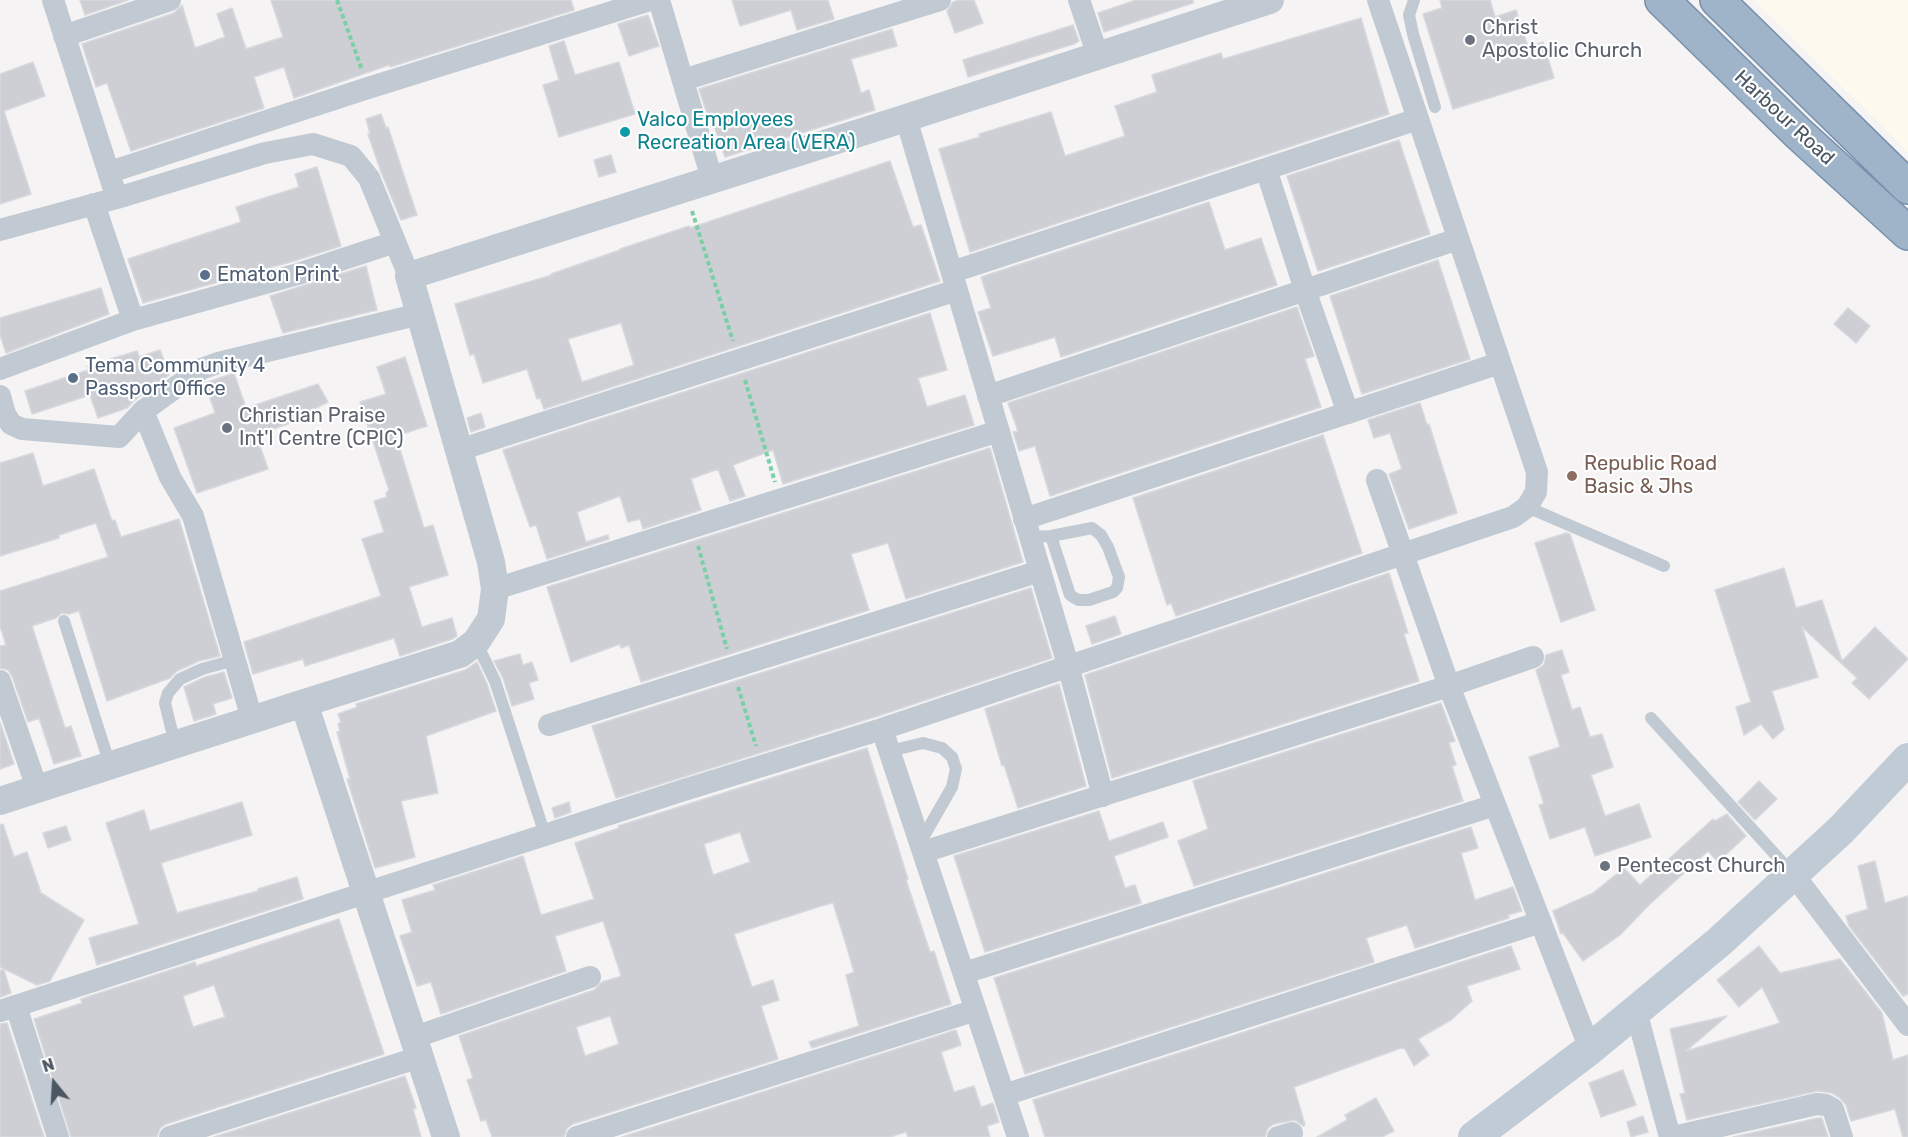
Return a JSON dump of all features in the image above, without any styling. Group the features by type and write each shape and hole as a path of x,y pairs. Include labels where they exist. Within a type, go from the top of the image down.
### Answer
{"highway":[{"name":"Harbour Road","path":"1662,0 1798,133 1908,233"},
{"name":"Harbour Road","path":"1717,0 1908,187"}],"main road":[{"path":"1474,1137 1590,1049 1719,942 1840,830 1908,759"}],"street":[{"path":"52,0 117,198"},
{"path":"64,36 170,0"},
{"path":"110,172 650,0"},
{"path":"659,0 712,179"},
{"path":"683,80 940,0"},
{"path":"1079,0 1098,56"},
{"path":"409,276 1270,0"},
{"path":"58,1137 8,1008 882,729 1513,517 1527,507 1536,492 1537,472 1458,239 1427,113 1378,0"},
{"path":"459,450 954,281 1427,113"},
{"path":"906,118 988,396 1035,530 1040,571 1103,796"},
{"path":"0,230 117,198 265,153 314,144 351,156 369,178 409,276 484,535 495,589 491,619 476,642 460,654 0,801"},
{"path":"1266,169 1348,413"},
{"path":"94,204 133,320"},
{"path":"988,396 1458,239"},
{"path":"0,369 133,320 298,274 395,242"},
{"path":"0,396 5,414 11,424 22,429 119,437 143,411 201,369 420,314"},
{"path":"1035,530 1348,413 1500,363"},
{"path":"143,411 170,477 194,516 252,719"},
{"path":"495,589 999,431"},
{"path":"1377,480 1449,687 1590,1049"},
{"path":"549,725 1040,571"},
{"path":"922,848 1103,796 1449,687 1533,657"},
{"path":"0,681 37,789"},
{"path":"304,703 446,1137"},
{"path":"882,729 1018,1137"},
{"path":"963,973 1495,804"},
{"path":"1793,874 1908,1025"},
{"path":"1004,1095 1540,922"},
{"path":"170,1137 224,1129 590,977"},
{"path":"577,1137 976,1010"},
{"path":"1636,1011 1672,1137 1817,1104 1826,1105 1833,1110 1842,1137"}],"lane":[{"path":"1414,0 1410,15 1427,113"},
{"path":"1527,507 1664,566"},
{"path":"1092,528 1101,535 1108,547 1119,577 1118,588 1089,600 1078,600 1070,595 1035,530 1092,528"},
{"path":"64,621 110,765"},
{"path":"476,642 495,681 545,835"},
{"path":"175,744 165,704 168,693 180,679 202,669 235,660"},
{"path":"1651,718 1793,874"},
{"path":"890,751 923,743 942,748 951,757 956,769 952,787 922,848"}],"path":[{"path":"337,0 368,88"}],"shaded area":[{"path":"1753,0 1908,0 1908,153 1880,124"}],"building":[{"path":"80,0 128,0 85,15"},
{"path":"271,0 571,0 574,10 390,67 389,65 294,98 284,67 254,77 264,108 131,151 107,83 96,87 82,44 174,13 182,5 195,48 225,37 217,14 232,8 246,49 283,37"},
{"path":"732,0 828,0 834,19 797,30 791,10 740,26"},
{"path":"974,0 983,23 955,33 947,11 953,2"},
{"path":"1136,0 1193,0 1193,3 1104,32 1098,13"},
{"path":"1440,0 1490,0 1495,17 1516,10 1528,47 1543,42 1554,78 1453,109 1423,14 1442,8"},
{"path":"648,15 659,46 629,56 618,24"},
{"path":"1361,18 1389,114 970,252 939,149 1051,112 1065,156 1125,136 1115,106 1157,92 1152,75 1221,53 1223,59"},
{"path":"1073,25 1079,41 1074,44 968,77 963,60"},
{"path":"892,29 897,46 851,59 861,93 869,90 875,110 725,157 714,126 711,127 699,89"},
{"path":"564,41 575,75 619,62 635,114 559,137 543,85 559,80 549,46"},
{"path":"33,62 45,96 4,111 31,194 0,204 0,74"},
{"path":"381,114 386,128 388,127 417,215 401,220 368,134 370,133 366,119"},
{"path":"1399,140 1430,234 1318,271 1287,176"},
{"path":"611,155 616,172 599,177 594,160"},
{"path":"890,161 913,227 921,225 940,281 544,409 540,398 537,399 527,369 483,383 474,354 470,355 455,304 552,275 620,249 689,226 690,228","holes":["621,323 634,365 582,382 568,339"]},
{"path":"317,167 341,246 143,303 128,259 241,222 236,207 299,187 295,174"},
{"path":"1209,202 1225,250 1261,238 1277,285 1061,357 1055,337 993,356 978,312 991,308 981,277"},
{"path":"1438,260 1470,359 1362,394 1330,296"},
{"path":"366,266 377,310 283,333 270,296"},
{"path":"101,288 109,314 6,353 0,335 0,318"},
{"path":"1297,307 1314,356 1305,359 1321,407 1050,496 1035,446 1019,451 1013,432 1018,431 1008,403"},
{"path":"1848,308 1870,326 1856,343 1834,324"},
{"path":"930,313 947,370 918,378 927,407 965,395 974,425 783,484 773,450 733,465 745,496 730,501 718,469 691,479 701,510 643,529 640,519 628,522 620,496 577,512 586,542 608,535 609,539 547,559 536,525 530,527 503,450"},
{"path":"160,350 169,375 127,408 98,418 90,395 32,414 25,391 88,370 87,366 137,351 139,357"},
{"path":"405,357 427,426 396,436 424,528 433,525 448,575 409,587 422,627 452,618 457,636 400,656 394,638 305,666 303,659 253,674 244,642 381,596 362,539 384,532 374,501 387,497 386,493 389,490 360,402 386,394 377,367"},
{"path":"234,373 246,408 318,384 328,402 298,417 299,420 256,435 268,469 197,493 174,428 215,413 205,383"},
{"path":"1420,403 1427,425 1429,424 1457,513 1409,529 1389,474 1402,469 1390,433 1374,438 1368,420"},
{"path":"481,413 485,427 471,432 467,418"},
{"path":"1323,435 1362,553 1176,616 1171,603 1167,605 1133,498"},
{"path":"990,448 1023,562 906,599 888,543 851,554 869,610 641,682 629,645 621,648 620,644 571,662 547,587"},
{"path":"33,453 43,486 94,469 112,521 115,520 121,537 179,519 220,656 199,661 177,671 170,678 107,701 79,611 69,614 62,613 56,618 32,626 65,728 71,726 81,756 54,764 39,718 28,722 12,676 8,670 0,668 0,646 6,645 0,626 0,591 108,557 96,523 59,535 59,538 0,556 0,463"},
{"path":"1566,533 1570,534 1595,610 1561,622 1535,543"},
{"path":"1784,568 1796,608 1822,600 1842,661 1875,627 1908,659 1869,699 1852,683 1857,678 1802,627 1818,677 1772,691 1784,729 1773,739 1761,724 1744,735 1736,707 1751,702 1715,590"},
{"path":"1389,573 1408,633 1404,634 1419,681 1112,778 1085,675"},
{"path":"1031,588 1052,658 878,716 616,798 592,726"},
{"path":"1115,616 1121,634 1092,644 1086,626"},
{"path":"1562,650 1569,672 1561,675 1572,710 1580,707 1590,737 1602,734 1613,767 1591,775 1605,816 1639,804 1651,837 1595,856 1585,827 1550,839 1539,805 1544,804 1529,757 1560,747 1536,670 1544,665 1546,655"},
{"path":"520,654 523,665 532,662 538,680 529,683 534,699 512,706 503,678 494,661"},
{"path":"477,662 496,711 426,736 438,793 401,801 415,857 375,868 347,779 350,779 337,732 340,731 338,724 341,722 338,714 357,707 356,704 465,670"},
{"path":"224,672 232,698 213,704 216,714 194,721 184,687 205,677"},
{"path":"1059,684 1086,786 1018,808 1004,765 1002,766 985,709"},
{"path":"1441,703 1455,741 1449,743 1456,765 1452,766 1463,801 1194,886 1178,841 1208,829 1193,781"},
{"path":"0,722 14,764 0,769"},
{"path":"867,748 908,879 906,880 930,952 934,951 951,1004 812,1048 809,1042 859,1026 846,975 854,972 833,903 821,906 734,934 752,987 773,980 779,1000 761,1006 778,1059 573,1124 567,1128 564,1137 492,1137 486,1120 481,1121 467,1080 473,1078 459,1036 594,990 602,982 619,977 621,975 603,921 555,936 566,971 441,1014 431,982 417,986 400,936 412,932 402,900 435,890 433,885 523,856 541,915 594,899 575,843 619,828 618,826","holes":["740,832 750,862 713,875 704,844","610,1016 619,1044 585,1056 576,1027"]},
{"path":"1759,781 1777,799 1755,820 1738,802"},
{"path":"242,802 252,835 161,863 177,913 258,891 258,889 297,877 303,899 97,965 89,938 139,924 106,823 144,810 150,831"},
{"path":"569,802 571,812 555,818 552,808"},
{"path":"1099,811 1109,841 1163,822 1168,837 1114,856 1125,888 1135,885 1141,903 985,952 954,856"},
{"path":"1727,814 1746,836 1718,862 1708,851 1620,935 1583,961 1563,933 1561,934 1553,911 1593,893 1624,868 1640,885 1713,819 1715,821"},
{"path":"3,824 14,857 27,852 41,893 84,920 50,981 37,985 0,967 0,825"},
{"path":"66,826 71,840 48,848 43,833"},
{"path":"1471,827 1478,848 1461,853 1475,900 1513,887 1522,911 1508,915 1509,918 1415,948 1407,925 1366,938 1374,962 1025,1074 994,978"},
{"path":"1875,861 1885,903 1908,896 1908,994 1903,996 1849,926 1846,916 1868,909 1858,866"},
{"path":"339,919 384,1054 166,1124 160,1128 157,1137 71,1137 34,1019 82,1003 81,999 195,962 196,966","holes":["214,985 225,1017 193,1027 183,996"]},
{"path":"1511,946 1520,969 1467,986 1472,1001 1451,1020 1418,1039 1429,1055 1414,1066 1405,1049 1401,1048 1294,1087 1305,1125 1303,1126 1295,1120 1274,1124 1268,1128 1265,1137 1045,1137 1033,1100"},
{"path":"1759,946 1780,973 1840,959 1882,1013 1893,1060 1908,1055 1908,1137 1903,1137 1895,1109 1851,1121 1846,1105 1840,1098 1832,1093 1818,1091 1687,1120 1680,1094 1685,1093 1670,1029 1727,1016 1686,1051 1780,1023 1762,987 1739,1007 1717,980"},
{"path":"0,970 4,970 11,993 0,997"},
{"path":"7,1023 44,1137 0,1137 0,1024"},
{"path":"956,1030 961,1045 941,1052 954,1092 974,1086 981,1107 993,1103 999,1122 987,1126 990,1137 908,1137 906,1132 890,1137 622,1137"},
{"path":"1623,1070 1636,1105 1601,1117 1589,1083"},
{"path":"405,1076 416,1108 413,1109 421,1137 214,1137"},
{"path":"1376,1098 1394,1131 1382,1137 1317,1137 1347,1120 1345,1115"},
{"path":"1643,1116 1648,1132 1631,1137 1627,1122"},
{"path":"1822,1118 1828,1137 1733,1137"}],"place":[{"name":"Christ Apostolic Church","path":"1470,40"},
{"name":"Valco Employees Recreation Area (VERA)","path":"625,132"},
{"name":"Ematon Print","path":"205,275"},
{"name":"Tema Community 4 Passport Office","path":"73,378"},
{"name":"Christian Praise Int'l Centre (CPIC)","path":"227,428"},
{"name":"Republic Road Basic & Jhs","path":"1572,476"},
{"name":"Pentecost Church","path":"1605,866"}]}
